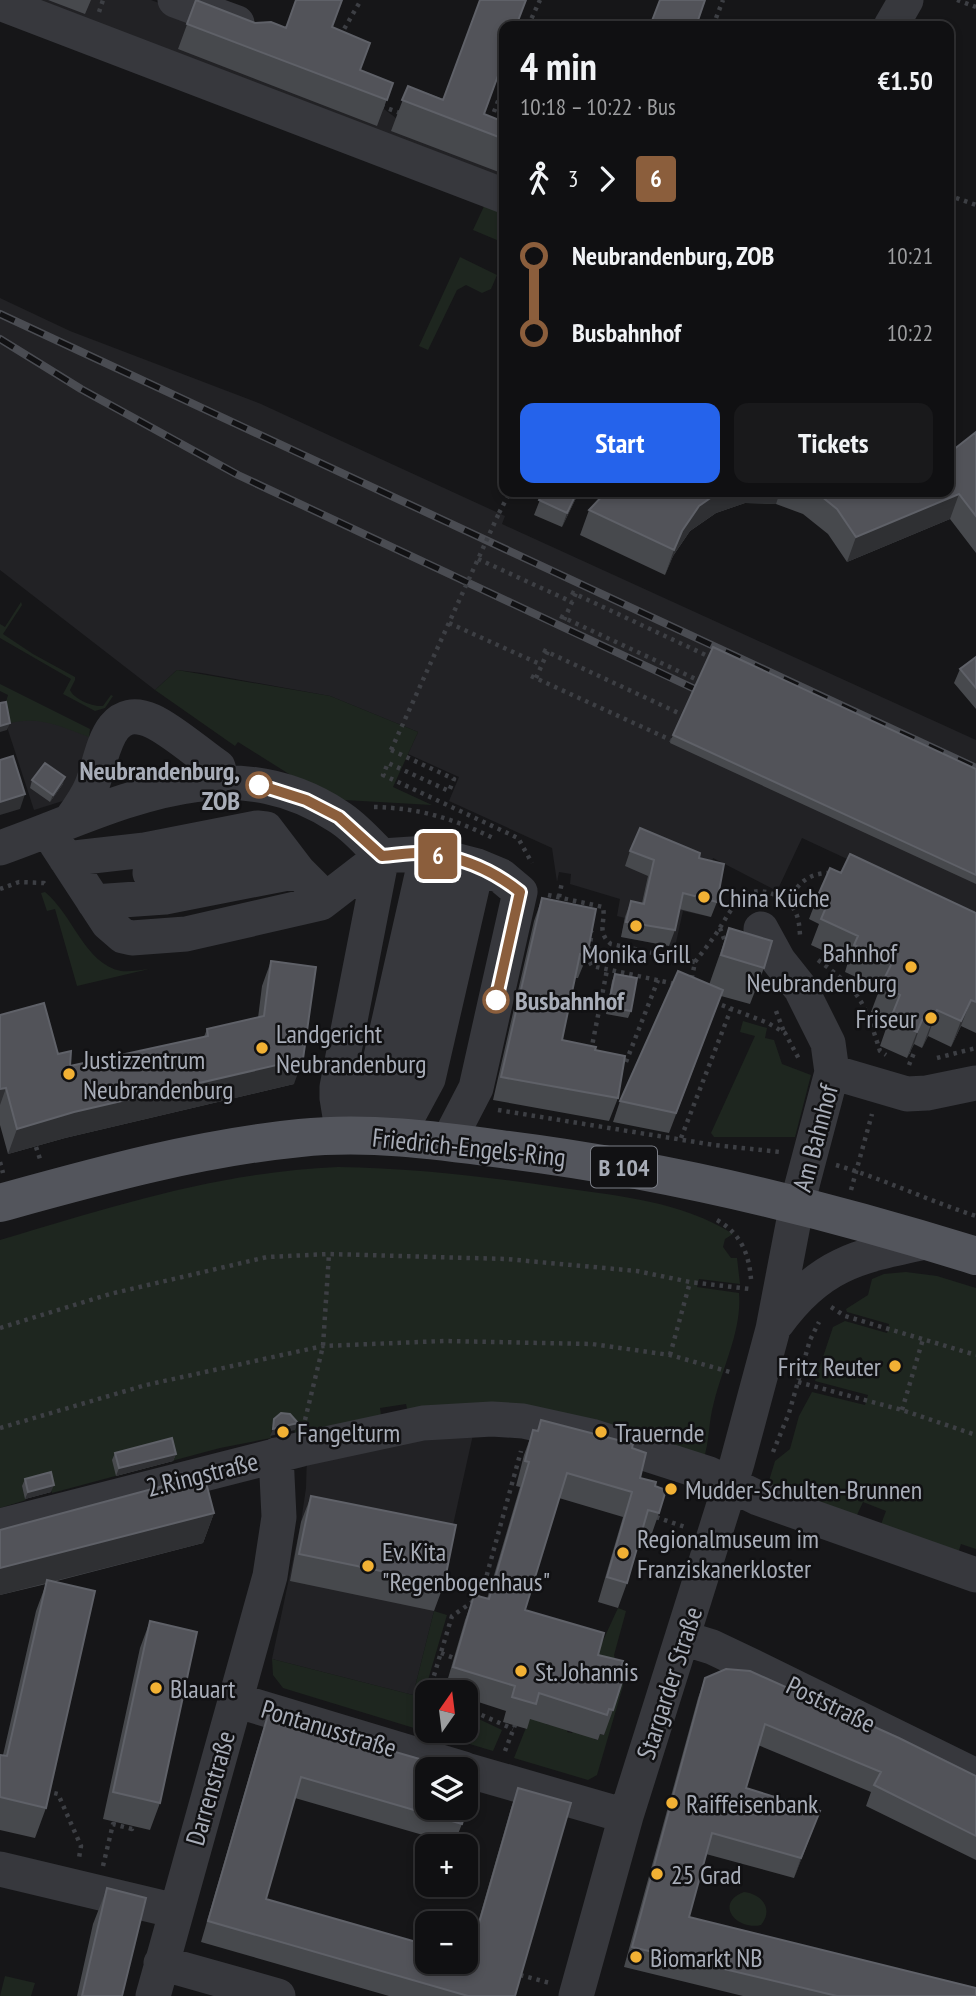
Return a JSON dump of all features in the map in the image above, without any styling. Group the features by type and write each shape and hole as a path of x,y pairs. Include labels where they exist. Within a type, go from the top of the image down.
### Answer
{"main road":[{"name":"Friedrich-Engels-Ring","path":"0,1203 101,1176 218,1150 300,1138 395,1138 613,1165 720,1185 797,1204 976,1256"}],"street":[{"path":"175,0 253,30"},
{"path":"894,21 906,0"},
{"path":"0,3 499,194"},
{"path":"87,891 57,845 60,825 94,782 130,724 218,767 222,781"},
{"path":"0,848 146,793 222,781 254,784 306,800 339,817 382,856"},
{"path":"87,891 145,850 257,828 266,829 308,874"},
{"path":"382,856 337,1098 395,1138"},
{"path":"87,891 165,897 308,874 382,856 464,864 520,892 476,1088 395,1138"},
{"path":"395,1138 368,1098 464,864"},
{"path":"395,1138 428,1079 464,864"},
{"name":"Am Bahnhof","path":"761,929 778,960 801,989 828,1043 818,1070 810,1158 797,1204"},
{"name":"Am Bahnhof","path":"818,1070 907,1094 975,1084"},
{"name":"Stargarder Straße","path":"576,1996 626,1816 683,1638 745,1491 797,1204"},
{"name":"Stargarder Straße","path":"773,1329 791,1303 810,1284 838,1266 885,1251 930,1241"},
{"name":"2.Ringstraße","path":"0,1526 289,1452 422,1423 492,1419 530,1422 591,1436 709,1474 745,1491 976,1575"},
{"name":"Darrenstraße","path":"157,1980 270,1576 289,1452"},
{"name":"Poststraße","path":"683,1638 712,1647 976,1776"},
{"name":"Pontanusstraße","path":"235,1700 422,1757"},
{"name":"Pontanusstraße","path":"478,1774 626,1816"},
{"path":"0,1869 176,1910"},
{"path":"157,1980 269,1995"}],"path":[{"path":"336,47 361,0"},
{"path":"715,21 723,0"},
{"path":"957,0 976,7"},
{"path":"525,2 539,3 530,21"},
{"path":"330,32 340,36"},
{"path":"492,92 499,95"},
{"path":"486,132 499,98"},
{"path":"378,104 416,119"},
{"path":"954,197 976,205"},
{"path":"508,497 391,750 454,779 449,791 388,763 383,775 518,838"},
{"path":"478,559 572,602"},
{"path":"712,687 563,618 575,593 723,663"},
{"path":"449,623 541,665"},
{"path":"684,746 534,678 546,651 696,720"},
{"path":"801,944 797,914 788,902 795,887 806,879 830,872 836,873"},
{"path":"562,883 559,897 603,907 603,937 611,944 695,962 690,986"},
{"path":"601,927 587,925 592,933 587,961 592,966 679,984"},
{"path":"812,956 849,983 866,1006 880,1051 888,1057 891,1051"},
{"path":"590,1055 607,970"},
{"path":"626,1062 658,980"},
{"path":"709,998 785,1032 818,1070"},
{"path":"681,1138 731,1009"},
{"path":"936,1058 976,1048"},
{"path":"904,1049 914,1054 909,1065"},
{"path":"898,1061 909,1065 922,1062"},
{"path":"810,1158 880,1179 931,1201 976,1216"},
{"path":"0,1328 110,1294 267,1257 329,1254 506,1259 637,1270 690,1282 751,1289 747,1255 734,1231 710,1217"},
{"path":"289,1452 303,1427 323,1346 329,1254"},
{"path":"670,1355 690,1282"},
{"path":"745,1491 798,1382 810,1340 829,1306 837,1299"},
{"path":"829,1306 845,1316 976,1355"},
{"path":"902,1410 923,1339"},
{"path":"0,1428 146,1385 323,1346 444,1341 592,1344 670,1355 730,1372"},
{"path":"798,1382 902,1410 976,1435"},
{"path":"433,1680 452,1616 484,1597 530,1422"},
{"path":"514,1477 522,1479"},
{"path":"656,1517 693,1530"},
{"path":"493,1555 499,1557"},
{"path":"441,1653 454,1657"},
{"path":"478,1713 514,1727 504,1752"},
{"path":"46,1791 58,1794 81,1846 85,1889"},
{"path":"85,1889 113,1824 132,1829 132,1826"}],"shaded area":[{"path":"0,0 151,0 188,14 384,109 396,118 499,156 499,207"},
{"path":"486,202 499,207 499,241 473,230"},
{"path":"460,257 497,275 491,289 482,293 466,285 457,290 428,350 419,346"},
{"path":"0,298 70,331 261,404 505,516 502,524 976,740 976,919 802,838 777,891 713,858 705,887 717,891 711,917 683,911 675,947 621,937 625,918 617,916 620,899 570,884 571,874 559,872 557,882 552,848 449,801 459,777 408,754 418,732 330,696 202,673 177,670 155,690 0,570"},
{"path":"21,602 22,605 3,634 75,677 70,690 84,702 103,706 111,695 113,696 105,708 95,711 63,694 71,679 0,638 0,624 5,627"},
{"path":"177,670 330,696 418,732 393,787 432,805 344,800 289,774 238,742 235,746 155,690"},
{"path":"0,684 90,729 89,737 39,721 6,724 4,709 8,695 0,691"},
{"path":"4,709 89,731 89,746 69,799 34,810 8,730"},
{"path":"45,892 98,959 121,971 149,969 77,986 55,909 47,911 41,893"},
{"path":"743,1021 767,1028 765,1038 774,1040 782,1064 811,1075 795,1137 714,1137 711,1133 755,1036 740,1032"},
{"path":"338,1167 451,1174 629,1198 693,1214 733,1234 725,1239 723,1247 731,1258 737,1258 740,1284 699,1279 697,1287 739,1293 738,1321 714,1402 703,1461 409,1418 406,1404 380,1408 382,1422 295,1435 294,1426 272,1426 271,1438 220,1448 52,1493 48,1480 22,1486 26,1500 0,1508 0,1240 126,1203 209,1183 294,1170"},
{"path":"906,1272 937,1276 976,1288 976,1549 961,1544 957,1556 880,1527 886,1511 863,1502 856,1517 768,1484 775,1461 790,1449 799,1416 812,1392 865,1405 868,1395 815,1381 833,1327 845,1321 887,1333 889,1324 847,1312 846,1309 868,1295 872,1279 884,1274"},
{"name":"Ev. Kita \"Regenbogenhaus\"","path":"474,1430 413,1695 272,1659 301,1522 307,1455"},
{"path":"618,1608 626,1611 614,1655 623,1686 597,1775 588,1780 514,1758 531,1715 547,1720 546,1724 549,1725 551,1721 569,1726 567,1732 572,1733 574,1728 595,1734 594,1739 598,1740 600,1734 604,1735 605,1732 601,1731 595,1658"},
{"path":"434,1611 447,1615 428,1680 417,1680"},
{"path":"272,1659 413,1695 415,1687 414,1728 283,1688 273,1675"},
{"path":"478,1719 502,1730 493,1751 466,1743 478,1743"},
{"path":"744,1892 756,1896 764,1903 766,1913 761,1925 744,1924 732,1915 730,1903"},
{"path":"5,1976 35,1983 31,1996 0,1996"}],"building":[{"path":"196,0 255,23 271,22 286,28 296,0 342,0 332,27 370,43 360,70 393,83 387,100 187,24"},
{"path":"480,0 526,0 518,21 499,21 499,73 484,114 499,120 499,137 402,100 408,86 443,100"},
{"path":"660,0 705,0 698,21 652,21"},
{"path":"976,432 976,516 959,494 954,496 954,449"},
{"path":"540,497 575,497 567,513 539,500"},
{"path":"601,497 712,497 699,506 682,531 674,550 589,510"},
{"path":"822,497 952,497 856,537 837,509"},
{"path":"713,647 976,769 976,875 673,735"},
{"path":"976,657 976,688 960,669"},
{"path":"6,702 10,723 0,726 0,703"},
{"path":"13,756 25,794 0,802 0,760"},
{"path":"45,763 65,777 53,795 32,780"},
{"path":"640,828 700,853 699,858 724,864 717,902 683,893 675,930 626,922 631,901 644,904 654,860 630,851"},
{"name":"Bahnhof Neubrandenburg","path":"850,854 976,913 976,1002 971,1000 961,1021 937,1010 932,1022 923,1018 917,1032 890,1020 900,995 881,985 892,963 854,945 858,936 821,919 830,898 819,893 830,868 841,873"},
{"path":"542,898 596,909 587,956 580,954 562,1040 625,1056 618,1098 501,1077"},
{"path":"729,928 772,941 764,968 721,955"},
{"path":"271,961 316,967 303,1059 74,1112 17,1129 6,1088 0,1089 0,1015 44,1003 58,1054 71,1051 70,1066 208,1036 207,1029 264,1016"},
{"path":"678,971 723,990 676,1113 620,1101"},
{"path":"615,974 637,978 631,1011 608,1007"},
{"path":"281,1413 290,1414 298,1423 273,1429 274,1419"},
{"path":"541,1420 633,1444 632,1448 646,1453 640,1478 656,1482 655,1486 666,1490 659,1513 648,1510 627,1583 607,1577 632,1492 567,1473 525,1610 604,1633 598,1655 623,1661 621,1667 626,1669 613,1710 609,1709 607,1715 539,1693 536,1704 512,1697 515,1686 453,1667 474,1595 489,1599 529,1462 525,1461 533,1430 538,1431"},
{"path":"172,1438 176,1454 119,1468 115,1453"},
{"path":"51,1472 54,1485 28,1492 25,1479"},
{"path":"204,1475 214,1513 0,1568 0,1530"},
{"path":"311,1496 456,1525 444,1584 299,1554"},
{"path":"47,1580 95,1591 46,1808 0,1797 0,1755 7,1756"},
{"path":"150,1621 197,1632 160,1803 113,1792"},
{"path":"726,1669 750,1671 976,1776 976,1836 874,1785 881,1772 765,1724 746,1788 820,1811 801,1858 712,1833 689,1917 976,1988 976,1996 837,1996 632,1947 705,1678"},
{"path":"268,1715 415,1758 415,1810 301,1777 266,1899 415,1942 415,1974 478,1974 478,1927 518,1788 571,1803 515,1996 468,1996 208,1921"},
{"path":"107,1888 146,1898 122,1996 82,1996"}],"railway":[{"path":"0,314 976,768"},
{"path":"0,339 81,389 238,475 712,697"}],"bus line":[{"name":"6","path":"259,785 306,800 339,817 382,856 426,853 477,866 501,876 520,892 496,1000"}],"place":[{"name":"Neubrandenburg, ZOB","path":"259,785"},
{"name":"China Küche","path":"704,897"},
{"name":"Monika Grill","path":"636,926"},
{"name":"Bahnhof Neubrandenburg","path":"911,967"},
{"name":"Busbahnhof","path":"496,1000"},
{"name":"Friseur","path":"931,1018"},
{"name":"Landgericht Neubrandenburg","path":"262,1048"},
{"name":"Justizzentrum Neubrandenburg","path":"69,1074"},
{"name":"Fritz Reuter","path":"895,1366"},
{"name":"Fangelturm","path":"283,1432"},
{"name":"Trauernde","path":"601,1432"},
{"name":"Mudder-Schulten-Brunnen","path":"671,1489"},
{"name":"Regionalmuseum im Franziskanerkloster","path":"623,1553"},
{"name":"Ev. Kita \"Regenbogenhaus\"","path":"368,1566"},
{"name":"St. Johannis","path":"521,1671"},
{"name":"Blauart","path":"156,1688"},
{"name":"Raiffeisenbank","path":"672,1803"},
{"name":"25 Grad","path":"657,1874"},
{"name":"Biomarkt NB","path":"636,1957"}]}
